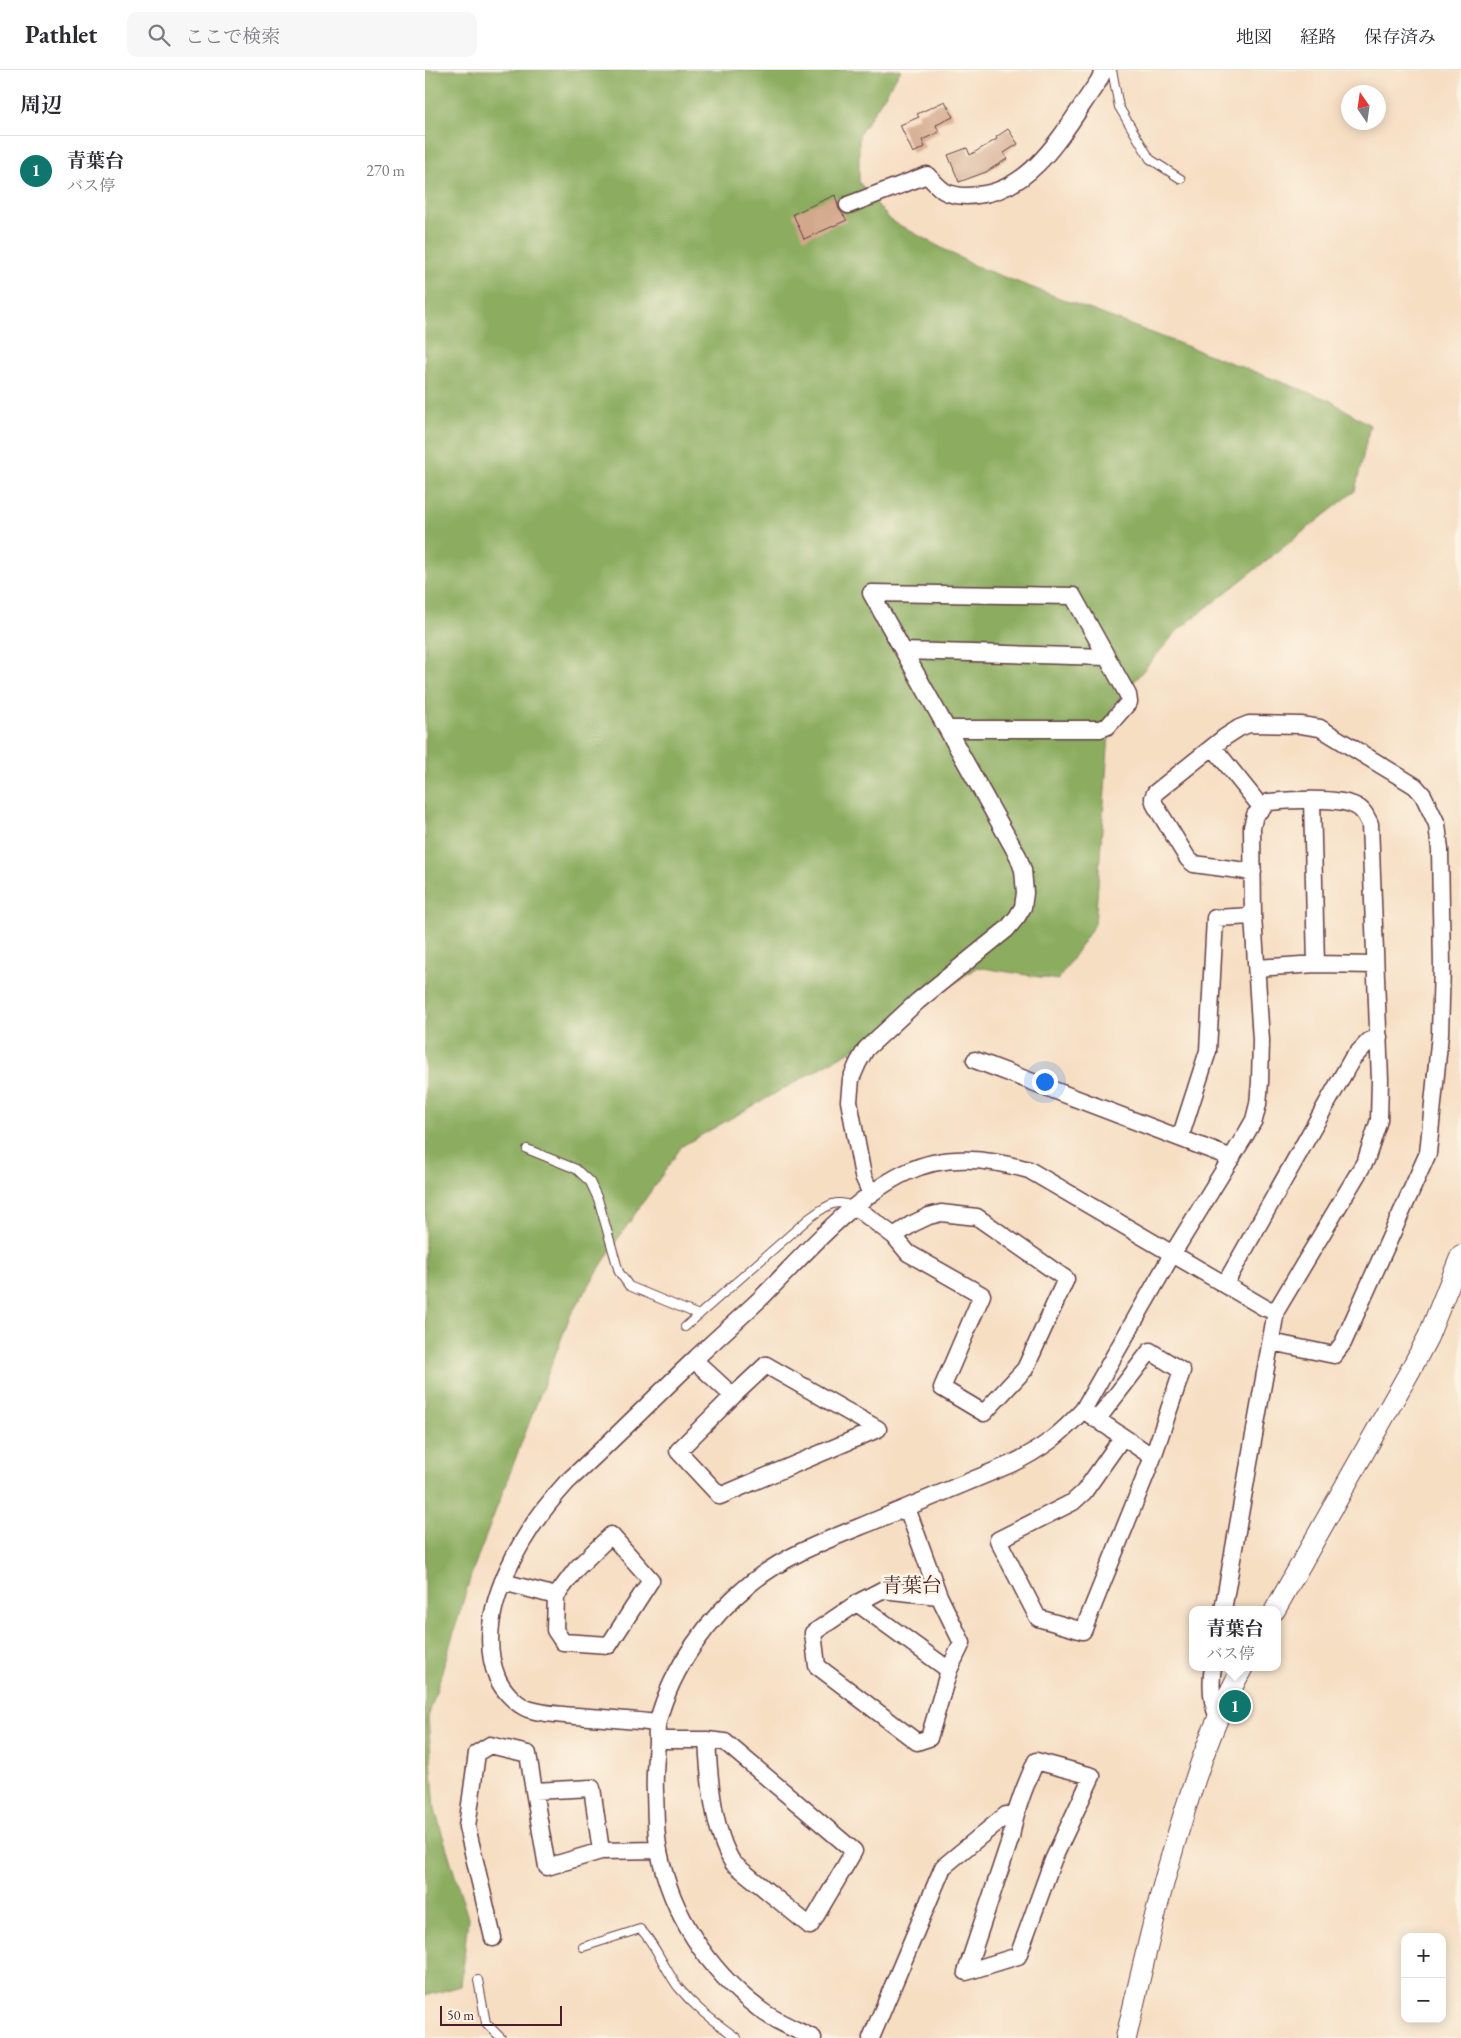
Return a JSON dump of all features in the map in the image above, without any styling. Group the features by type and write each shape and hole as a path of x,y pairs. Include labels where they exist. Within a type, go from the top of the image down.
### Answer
{"street":[{"path":"848,205 927,175 945,191 966,197 985,195 1012,185 1033,170 1052,148 1098,82 1104,70"},
{"path":"871,1194 863,1176 849,1101 851,1079 858,1064 866,1049 918,1001 1007,929 1023,907 1025,893 1023,870 1018,856 903,651 871,593 1073,596 1128,695 1129,702 1108,726 1100,729 947,729"},
{"path":"903,651 1107,657"},
{"path":"1253,872 1194,864 1188,859 1155,805 1153,798 1155,793 1213,747 1239,728 1249,724 1301,725 1320,728 1415,786 1423,795 1430,808 1439,835 1442,966 1440,1034 1428,1153 1343,1343 1334,1356 1271,1342"},
{"path":"1213,747 1261,808"},
{"path":"1312,800 1316,964"},
{"path":"813,2038 759,2009 736,1989 711,1962 686,1926 675,1906 659,1850 654,1770 657,1722 679,1670 704,1631 727,1605 752,1582 781,1562 841,1534 907,1508 1038,1451 1067,1428 1083,1410 1173,1253 1254,1120 1258,1104 1261,1040 1253,916 1252,827 1255,815 1269,802 1312,800 1347,802 1359,808 1365,814 1370,824 1379,1037 1381,1104 1379,1120 1366,1160 1276,1311 1224,1606"},
{"path":"1180,1138 1208,1051 1215,918 1253,916"},
{"path":"1257,968 1316,964 1375,965"},
{"path":"1225,1284 1352,1059 1369,1040 1379,1037"},
{"path":"975,1060 1232,1158"},
{"path":"657,1722 547,1713 527,1709 513,1699 500,1684 490,1655 489,1637 491,1622 511,1560 545,1506 567,1482 761,1298 801,1256 871,1194 908,1171 931,1164 956,1160 990,1160 1029,1170 1265,1308 1276,1311"},
{"path":"855,1207 894,1236 908,1253 982,1295 942,1388 984,1413 1025,1369 1066,1279 977,1217 941,1213 912,1224 894,1236"},
{"path":"1277,1606 1428,1337 1461,1255"},
{"path":"1097,1420 1150,1351 1182,1371 1153,1457 1083,1631 1038,1618 999,1540 1073,1502 1084,1492 1122,1438"},
{"path":"694,1360 733,1396"},
{"path":"766,1365 878,1429 720,1496 678,1451 733,1396 766,1365"},
{"path":"1083,1410 1122,1438 1153,1457"},
{"path":"907,1508 939,1596 962,1644 949,1670 929,1738 917,1742 817,1666 813,1633 857,1603 882,1590 939,1596"},
{"path":"611,1535 651,1580 609,1645 563,1642 555,1630 556,1596 577,1568 611,1535"},
{"path":"503,1582 556,1596"},
{"path":"857,1603 949,1670"},
{"path":"1213,1671 1211,1694 1218,1718"},
{"path":"1126,2038 1157,1902 1171,1851 1194,1781 1218,1718 1241,1671"},
{"path":"657,1740 707,1740 725,1742 854,1851 810,1926 733,1863 724,1850 710,1782 707,1740"},
{"path":"493,1938 467,1827 477,1753 489,1745 529,1754 547,1867 601,1851 659,1850"},
{"path":"1036,1761 1092,1776 1053,1860 1018,1956 966,1972 1011,1837 1014,1816 1036,1761"},
{"path":"535,1791 592,1788 601,1851"},
{"path":"871,2038 943,1867 1006,1815 1014,1816"}],"lane":[{"path":"1112,70 1119,106 1150,159 1181,179"},
{"path":"527,1149 576,1170 590,1182 598,1199 619,1272 629,1286 699,1315"},
{"path":"685,1328 808,1219 826,1206 837,1202 855,1207"},
{"path":"583,1947 639,1929 646,1934 659,1958 678,1986 704,2015 737,2038"},
{"path":"478,1980 486,2023 501,2038"}],"green space":[{"path":"425,70 901,70 859,135 859,182 890,220 975,266 1329,400 1370,425 1355,491 1178,630 1111,708 1095,924 1058,980 977,967 884,1032 682,1146 615,1243 570,1316 472,1572 428,1718 435,1810 468,1918 461,1986 425,1996"}],"building":[{"path":"945,101 953,117 936,125 939,132 922,140 925,147 913,153 900,125 919,117 917,114"},
{"path":"1008,129 1018,144 1004,153 1007,159 986,172 959,182 948,155 967,148 970,155 997,139 996,137"},
{"path":"835,195 839,209 847,220 804,239 793,214"}],"place":[{"name":"青葉台","path":"1235,1706"}],"district":[{"name":"青葉台","path":"912,1585"}]}
